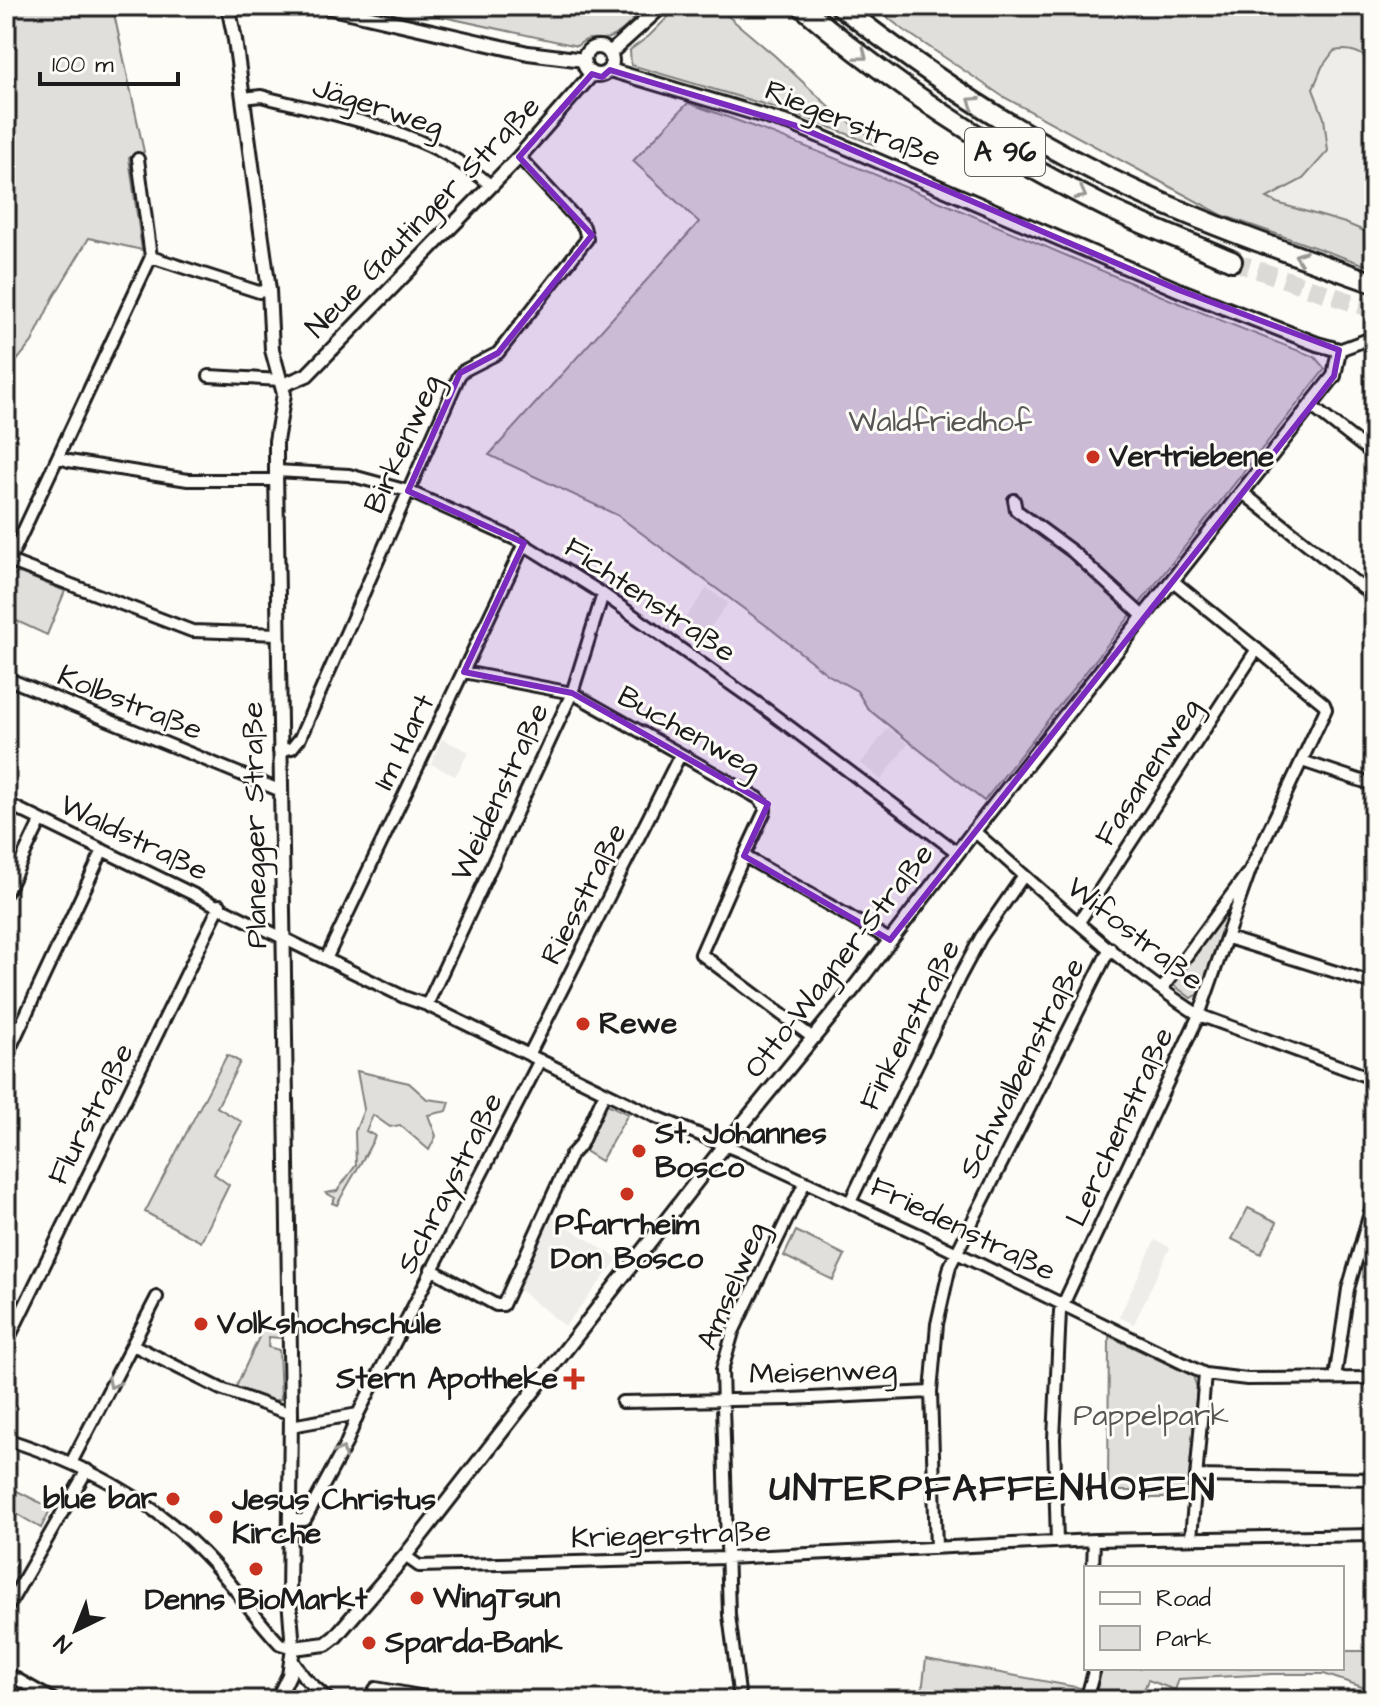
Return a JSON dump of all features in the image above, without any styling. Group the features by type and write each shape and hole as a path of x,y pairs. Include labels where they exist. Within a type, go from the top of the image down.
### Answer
{"highway":[{"name":"A 96","path":"801,6 897,82 982,138 1109,208 1232,261"},
{"name":"A 96","path":"840,6 912,62 982,108 1127,187 1256,242 1374,283"}],"street":[{"name":"Planegger Straße","path":"228,6 269,290 272,350 282,382 284,404 276,441 276,476 292,1654"},
{"path":"323,6 528,53 584,60"},
{"path":"610,53 662,6"},
{"path":"602,47 610,53 613,61 610,70 602,75 592,74 586,68 584,60 592,48 602,47"},
{"name":"Riegerstraße","path":"610,70 794,125 1179,290 1339,350"},
{"name":"Neue Gautinger Straße","path":"282,382 307,375 519,157 592,74"},
{"name":"Jägerweg","path":"243,98 261,96 432,145 490,185"},
{"name":"Birkenweg","path":"279,751 292,748 300,738 460,373 498,353 587,239 584,227 519,157"},
{"path":"138,159 151,257 8,564 192,631 278,634"},
{"path":"151,257 259,292 269,290"},
{"path":"1339,350 1373,334"},
{"name":"Otto-Wagner-Straße","path":"292,1654 326,1644 335,1637 405,1556 725,1145 813,1038 1311,406 1334,376 1339,350"},
{"path":"209,376 282,382"},
{"path":"1311,406 1374,455"},
{"name":"Fichtenstraße","path":"58,457 188,480 349,475 408,491 524,544 603,594 862,779 958,853"},
{"path":"1243,493 1374,597"},
{"path":"1014,500 1016,510 1073,552 1144,617"},
{"name":"Im Hart","path":"326,959 524,544"},
{"path":"1162,989 1250,870 1326,709 1324,704 1173,581"},
{"name":"Weidenstraße","path":"427,1005 572,693 603,594"},
{"name":"Fasanenweg","path":"1079,922 1257,649"},
{"name":"Buchenweg","path":"464,672 572,693 758,798 765,806 744,856"},
{"name":"Kolbstraße","path":"6,678 279,790"},
{"name":"Riesstraße","path":"534,1057 680,755"},
{"path":"1302,761 1374,785"},
{"name":"Waldstraße","path":"6,803 284,937"},
{"path":"6,893 41,820"},
{"name":"Wifostraße","path":"974,831 1110,948 1199,1015 1374,1079"},
{"path":"6,1057 103,850"},
{"path":"813,1038 701,954 744,856 890,940"},
{"name":"Lerchenstraße","path":"1057,1542 1054,1439 1060,1311 1199,1015 1250,870"},
{"name":"Finkenstraße","path":"850,1202 962,972 982,935 1024,875"},
{"name":"Flurstraße","path":"6,1344 220,905"},
{"name":"Friedenstraße","path":"284,937 654,1116 725,1145 956,1252 1205,1374 1235,1379 1374,1378"},
{"path":"1228,938 1374,984"},
{"name":"Schwalbenstraße","path":"936,1548 931,1392 939,1313 950,1266 1110,948"},
{"name":"Schraystraße","path":"291,1520 305,1520 534,1057"},
{"path":"431,1269 496,1305 503,1305 558,1182 571,1155 581,1144 605,1092"},
{"name":"Amselweg","path":"740,1700 729,1615 722,1370 730,1338 805,1182"},
{"path":"1335,1379 1348,1289 1374,1199"},
{"path":"71,1463 157,1297"},
{"path":"133,1345 291,1420 357,1417"},
{"path":"1191,1538 1205,1374"},
{"name":"Meisenweg","path":"622,1402 791,1399 931,1392"},
{"path":"6,1439 87,1470 139,1498 183,1533 292,1654 304,1677 329,1700"},
{"path":"6,1610 87,1470"},
{"path":"1196,1476 1374,1479"},
{"name":"Kriegerstraße","path":"405,1556 419,1566 726,1558 1094,1540 1374,1535"},
{"path":"1093,1566 1094,1540"},
{"path":"277,1700 289,1675 292,1654"},
{"path":"1086,1700 1094,1670"},
{"path":"6,1673 54,1700"},
{"path":"368,1700 376,1688 442,1700"}],"highlighted area":[{"path":"610,70 794,125 1179,290 1339,350 1334,376 890,940 744,856 768,804 572,693 464,672 524,543 408,491 460,373 498,353 592,235 519,157 592,74 602,77"}],"shaded area":[{"path":"1374,6 1374,235 1277,203 1160,152"},
{"path":"707,588 728,603 702,639 681,624"},
{"path":"888,728 908,744 881,780 861,763"},
{"path":"442,739 469,752 455,776 431,764"},
{"path":"548,1214 618,1259 565,1326 517,1288 541,1239"},
{"path":"1155,1240 1170,1247 1134,1324 1119,1317"}],"green space":[{"path":"6,6 144,6 145,16 113,9 144,152 129,158 142,250 89,238 53,298 32,342 15,363 6,384"},
{"path":"393,6 645,6 614,36 586,40 577,46"},
{"path":"679,6 716,6 837,114 872,137 875,145 797,114 631,65 630,50"},
{"path":"873,6 1374,6 1374,65 1356,52 1334,51 1322,67 1313,89 1324,118 1328,151 1303,179 1267,198 1374,235 1374,268 1222,215 1002,96"},
{"name":"Waldfriedhof","path":"688,103 846,163 1315,357 1325,369 984,801 868,709 857,691 827,674 617,515 489,455 699,222 633,161"},
{"path":"20,573 65,591 47,635 6,616 6,585 10,576"},
{"path":"1234,897 1203,987 1198,995 1191,998 1172,984"},
{"path":"227,1055 240,1062 217,1107 242,1122 214,1174 229,1185 201,1242 145,1212"},
{"path":"357,1071 409,1083 427,1099 450,1102 447,1111 428,1115 436,1136 429,1150 400,1125 390,1127 373,1115 366,1131 375,1136 337,1205 332,1203 335,1198 326,1193 337,1191 356,1165 355,1132 364,1109"},
{"path":"605,1103 628,1114 601,1161 583,1150"},
{"path":"1248,1208 1277,1222 1261,1254 1232,1239"},
{"path":"796,1231 845,1255 833,1280 784,1256"},
{"path":"257,1323 280,1334 280,1338 269,1337 268,1347 279,1350 281,1399 275,1401 235,1389 260,1335 253,1331"},
{"name":"Pappelpark","path":"1109,1336 1193,1376 1197,1388 1187,1498 1146,1498 1130,1491 1108,1491"},
{"path":"6,1464 15,1468 7,1486 51,1508 41,1528 17,1514 10,1526 6,1523"},
{"path":"1344,1651 1374,1651 1374,1691 1324,1674 1272,1674 1179,1679 1175,1690 1148,1680 1140,1700 1095,1700 1101,1670 1344,1670"},
{"path":"926,1659 1081,1688 1077,1700 921,1700"}],"tunnel":[{"path":"1232,261 1374,310"}],"place":[{"name":"Vertriebene","path":"1093,457"},
{"name":"Rewe","path":"583,1024"},
{"name":"St. Johannes Bosco","path":"639,1151"},
{"name":"Pfarrheim Don Bosco","path":"627,1194"},
{"name":"Volkshochschule","path":"201,1324"},
{"name":"Stern Apotheke","path":"574,1379"},
{"name":"blue bar","path":"173,1499"},
{"name":"Jesus Christus Kirche","path":"216,1517"},
{"name":"Denns BioMarkt","path":"256,1569"},
{"name":"WingTsun","path":"417,1598"},
{"name":"Sparda-Bank","path":"369,1643"}],"district":[{"name":"UNTERPFAFFENHOFEN","path":"993,1489"}]}
